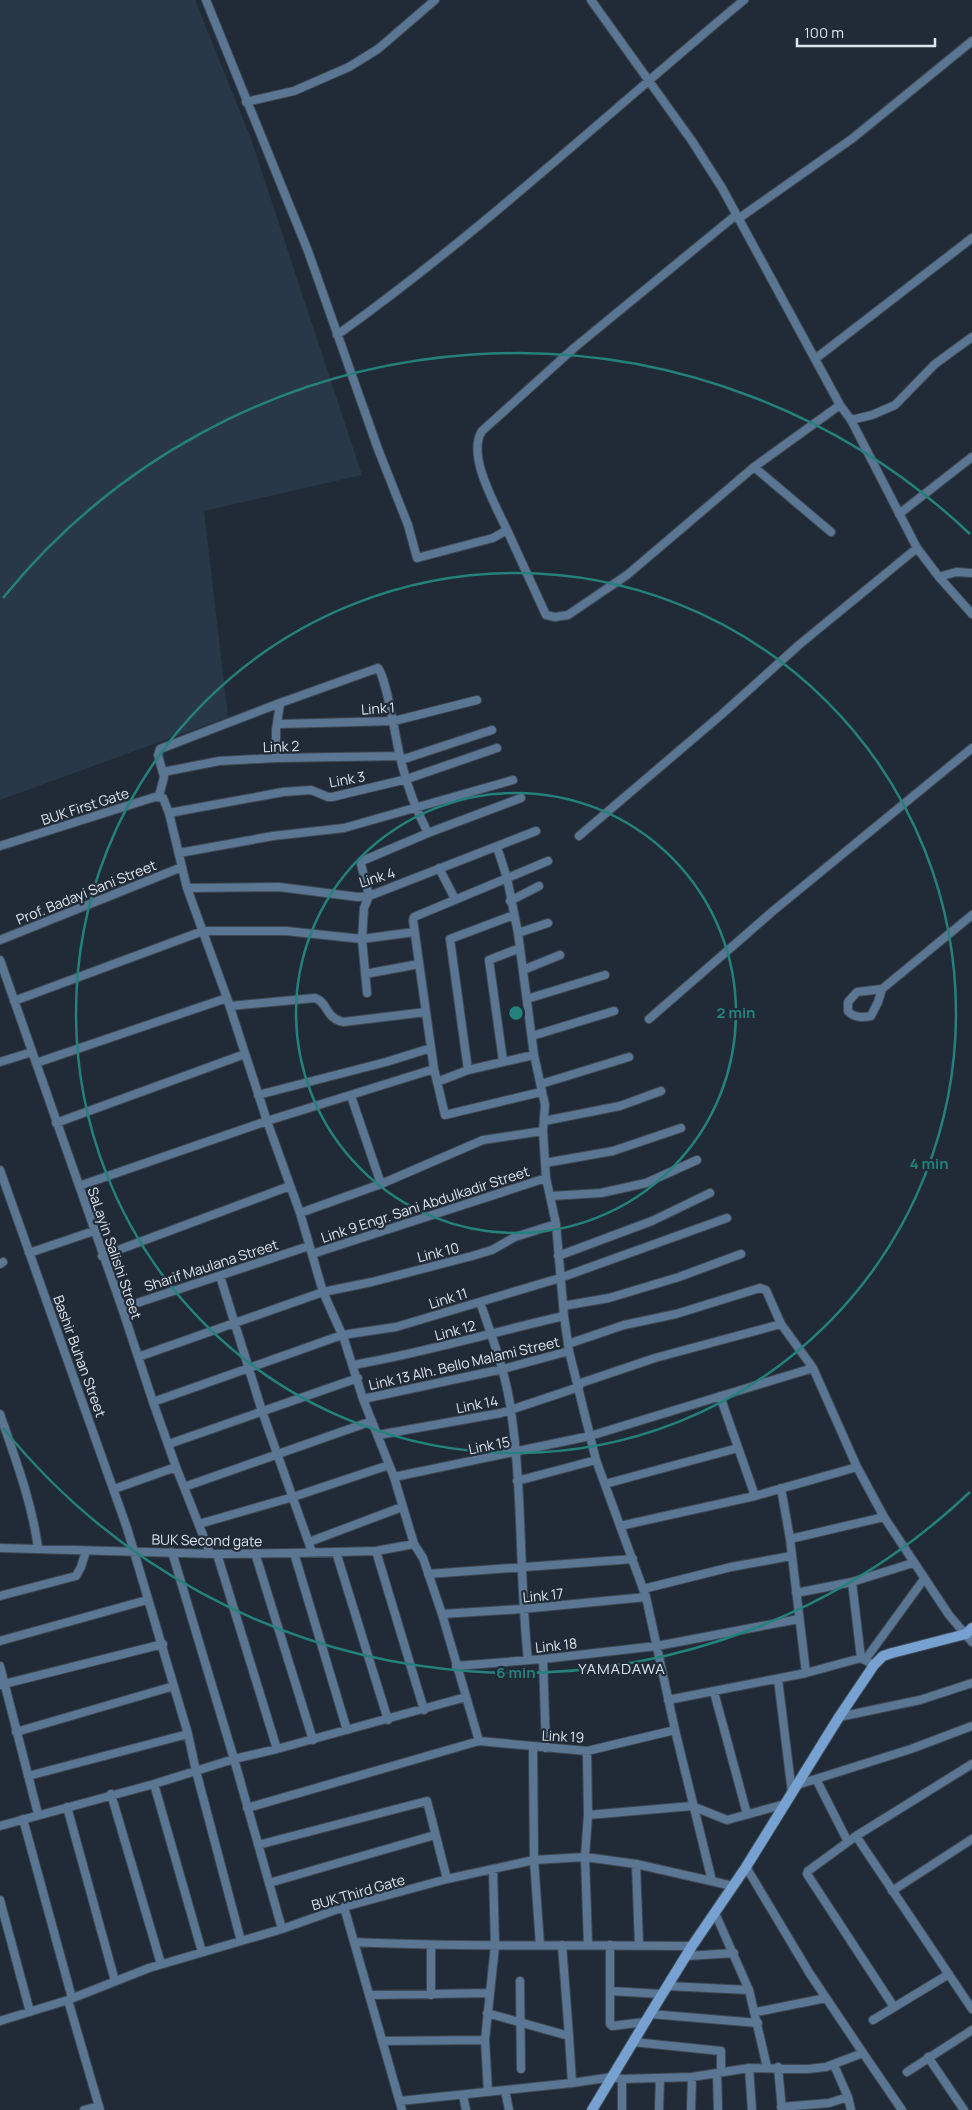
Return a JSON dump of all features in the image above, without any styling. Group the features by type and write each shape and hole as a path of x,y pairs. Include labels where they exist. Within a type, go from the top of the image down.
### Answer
{"street":[{"path":"206,0 308,251 378,449 408,525 417,558 493,538 507,530"},
{"path":"246,102 294,91 349,67 378,49 435,0"},
{"path":"590,0 606,24 649,79 722,188 840,405 851,420 917,548 939,577 972,614"},
{"path":"337,335 385,301 493,214 649,79 744,0"},
{"path":"840,405 754,467 626,575 562,617 550,617 543,610 477,457 476,442 482,431 574,348 737,217 853,138 972,42"},
{"path":"815,359 972,238"},
{"path":"851,420 872,415 896,405 935,364 972,337"},
{"path":"900,514 972,457"},
{"path":"754,467 831,532"},
{"path":"580,836 800,644 917,548"},
{"path":"939,577 956,572 972,573"},
{"path":"247,1808 478,1741 442,1614 423,1558 414,1544 394,1477 363,1399 358,1378 342,1336 323,1292 300,1213 187,888 169,813 163,798 159,796 163,782 163,772 158,755 160,749 379,668 394,721 400,758 415,808 428,833"},
{"name":"Link 1","path":"279,724 394,721 476,700"},
{"path":"276,758 276,730 279,724 280,704"},
{"name":"Link 2","path":"163,772 219,761 276,758 400,758 492,730"},
{"name":"Link 3","path":"169,813 284,792 311,790 328,798 407,779 497,748"},
{"path":"649,1018 773,912 972,748"},
{"path":"178,853 274,836 344,828 513,780"},
{"name":"BUK First Gate","path":"0,846 159,796"},
{"path":"368,993 362,940 364,908 370,896 361,864 362,860 521,798"},
{"name":"Link 4","path":"187,888 278,887 358,897 370,896 536,831"},
{"path":"497,847 518,933 534,1055 545,1105 543,1131 546,1178 556,1224 564,1316 569,1347 596,1460 645,1593 692,1806 712,1881"},
{"path":"548,861 414,917 414,932 434,1069 447,1116 541,1088 630,1056"},
{"name":"Prof. Badayi Sani Street","path":"0,940 182,868"},
{"path":"439,868 455,899"},
{"path":"510,901 540,886"},
{"path":"468,1070 450,939 514,915"},
{"path":"882,989 878,1002 870,1016 857,1017 851,1015 848,1011 848,1002 857,992 882,989 972,915"},
{"path":"518,933 548,922"},
{"path":"14,1002 203,931 286,931 362,940 414,932"},
{"path":"503,1061 489,960 520,948"},
{"path":"523,970 560,956"},
{"name":"SaLayin Salishi Street","path":"0,960 176,1467 213,1553 277,1749"},
{"path":"365,974 419,964"},
{"path":"527,999 605,975"},
{"path":"36,1063 228,1002 315,998 321,1001 331,1017 343,1022 426,1012"},
{"path":"532,1036 614,1011"},
{"path":"258,1095 386,1062 431,1048"},
{"path":"0,1062 32,1052"},
{"path":"56,1123 245,1054"},
{"path":"437,1082 468,1070 534,1055"},
{"path":"267,1122 434,1069"},
{"path":"78,1186 267,1122 434,1069"},
{"path":"544,1121 620,1106 661,1091"},
{"path":"351,1096 382,1184"},
{"path":"545,1163 614,1151 681,1128"},
{"path":"300,1213 382,1184 483,1140 543,1131"},
{"path":"551,1196 602,1192 646,1183 697,1160"},
{"name":"Bashir Buhan Street","path":"0,1170 114,1489 147,1600 163,1644 241,1941"},
{"name":"Link 9 Engr. Sani Abdulkadir Street","path":"312,1254 546,1178"},
{"path":"102,1256 290,1186"},
{"path":"558,1256 652,1221 710,1193"},
{"name":"Link 11","path":"153,1402 342,1336 396,1327 560,1278 727,1218"},
{"name":"Link 10","path":"138,1357 323,1292 372,1282 472,1256 492,1250 515,1237 556,1224"},
{"path":"29,1253 94,1230"},
{"name":"Sharif Maulana Street","path":"122,1308 309,1246"},
{"path":"563,1306 609,1298 679,1277 741,1254"},
{"path":"220,1276 262,1411 312,1552"},
{"name":"Link 13 Alh. Bello Malami Street","path":"363,1399 503,1369 569,1347 624,1325 676,1314 760,1288 766,1290 781,1324 813,1368 857,1467 884,1517 949,1615 970,1635"},
{"path":"480,1302 503,1369 511,1410 516,1453 522,1609 528,1660"},
{"name":"Link 12","path":"353,1365 404,1357 491,1333 564,1316"},
{"name":"Link 14","path":"378,1435 511,1410 655,1358 781,1324"},
{"name":"Link 15","path":"394,1477 590,1436 813,1368"},
{"path":"169,1444 358,1378"},
{"path":"720,1396 755,1496"},
{"path":"0,1414 22,1480 36,1532 38,1548"},
{"path":"184,1487 372,1421"},
{"path":"605,1484 738,1448"},
{"path":"517,1481 596,1460"},
{"path":"199,1524 293,1497 389,1465"},
{"path":"114,1489 176,1467"},
{"path":"620,1526 755,1496 857,1467"},
{"path":"781,1488 790,1539 806,1673"},
{"path":"309,1542 402,1507"},
{"path":"790,1539 884,1517"},
{"name":"BUK Second gate","path":"0,1548 294,1554 376,1551 414,1544"},
{"path":"0,1596 76,1576 81,1568 86,1551"},
{"path":"376,1551 424,1710"},
{"path":"172,1552 234,1759 282,1929"},
{"path":"336,1552 388,1720"},
{"path":"255,1553 313,1740"},
{"path":"294,1554 347,1730"},
{"name":"Link 17","path":"442,1614 522,1609 645,1593 731,1567 791,1556"},
{"path":"428,1574 633,1559"},
{"path":"796,1592 852,1582 913,1563"},
{"path":"592,2110 617,2078 632,2042 692,1946 746,1868 795,1789 839,1717 867,1661 924,1579"},
{"path":"852,1582 867,1661"},
{"path":"0,1641 147,1600"},
{"name":"Link 18","path":"456,1666 543,1659 657,1646 800,1619"},
{"path":"668,1700 867,1661 892,1653 970,1635"},
{"path":"2,1684 163,1644"},
{"path":"543,1659 546,1748"},
{"path":"0,1666 2,1684 38,1814"},
{"path":"778,1679 795,1789"},
{"path":"839,1717 920,1700 972,1683"},
{"path":"16,1732 174,1686"},
{"path":"714,1692 747,1814"},
{"path":"0,1826 111,1794 154,1784 234,1759 388,1720 466,1697"},
{"path":"795,1789 816,1779 911,1749 972,1726"},
{"name":"Link 19","path":"478,1741 587,1751 675,1730"},
{"path":"28,1776 188,1734"},
{"path":"533,1747 534,1860 540,1945"},
{"path":"587,1751 588,1815 585,1857 588,1944"},
{"path":"894,2007 807,1874 856,1836 972,1764"},
{"path":"816,1779 848,1842"},
{"path":"154,1784 202,1952"},
{"path":"111,1794 161,1964"},
{"path":"258,1845 424,1800 428,1802 447,1879"},
{"path":"588,1815 692,1806 726,1820 785,1804"},
{"path":"67,1807 114,1981"},
{"path":"23,1819 99,2108 84,2110"},
{"path":"269,1883 435,1836"},
{"path":"856,1836 972,2009"},
{"path":"892,1891 972,1839"},
{"name":"BUK Third Gate","path":"0,2021 70,1999 161,1964 282,1929 344,1907 447,1879 534,1860 585,1857 636,1864 733,1886"},
{"path":"636,1864 639,1945"},
{"path":"746,1868 826,1998 902,2110"},
{"path":"488,2092 485,2040 495,1946 493,1869"},
{"path":"0,1900 30,2012"},
{"path":"344,1907 402,2110"},
{"path":"715,1913 749,1990 756,2012 767,2067"},
{"path":"354,1942 431,1946 588,1944 692,1946"},
{"path":"562,1945 572,2083"},
{"path":"610,1945 612,2026 647,2018 758,2023"},
{"path":"430,1995 431,1946"},
{"path":"687,1956 734,1953"},
{"path":"872,2020 949,1974"},
{"path":"520,1981 521,2069"},
{"path":"610,1991 749,1990"},
{"path":"369,1995 490,1993"},
{"path":"756,2012 826,1998"},
{"path":"487,2013 569,2036"},
{"path":"907,2072 972,2030"},
{"path":"382,2040 485,2040"},
{"path":"632,2042 721,2051 718,2110"},
{"path":"400,2101 617,2078 692,2077 767,2067 808,2069 834,2065 862,2053"},
{"path":"928,2057 964,2110"},
{"path":"834,2065 852,2110"},
{"path":"749,2068 752,2110"},
{"path":"778,2068 781,2108 829,2106 848,2097"},
{"path":"691,2110 692,2077"},
{"path":"617,2078 622,2110"},
{"path":"659,2110 660,2078"},
{"path":"505,2090 509,2110"},
{"path":"463,2095 466,2110"}],"shaded area":[{"path":"0,0 195,0 251,139 362,475 204,511 228,717 0,800"}],"district":[{"name":"YAMADAWA","path":"622,1668"}]}
